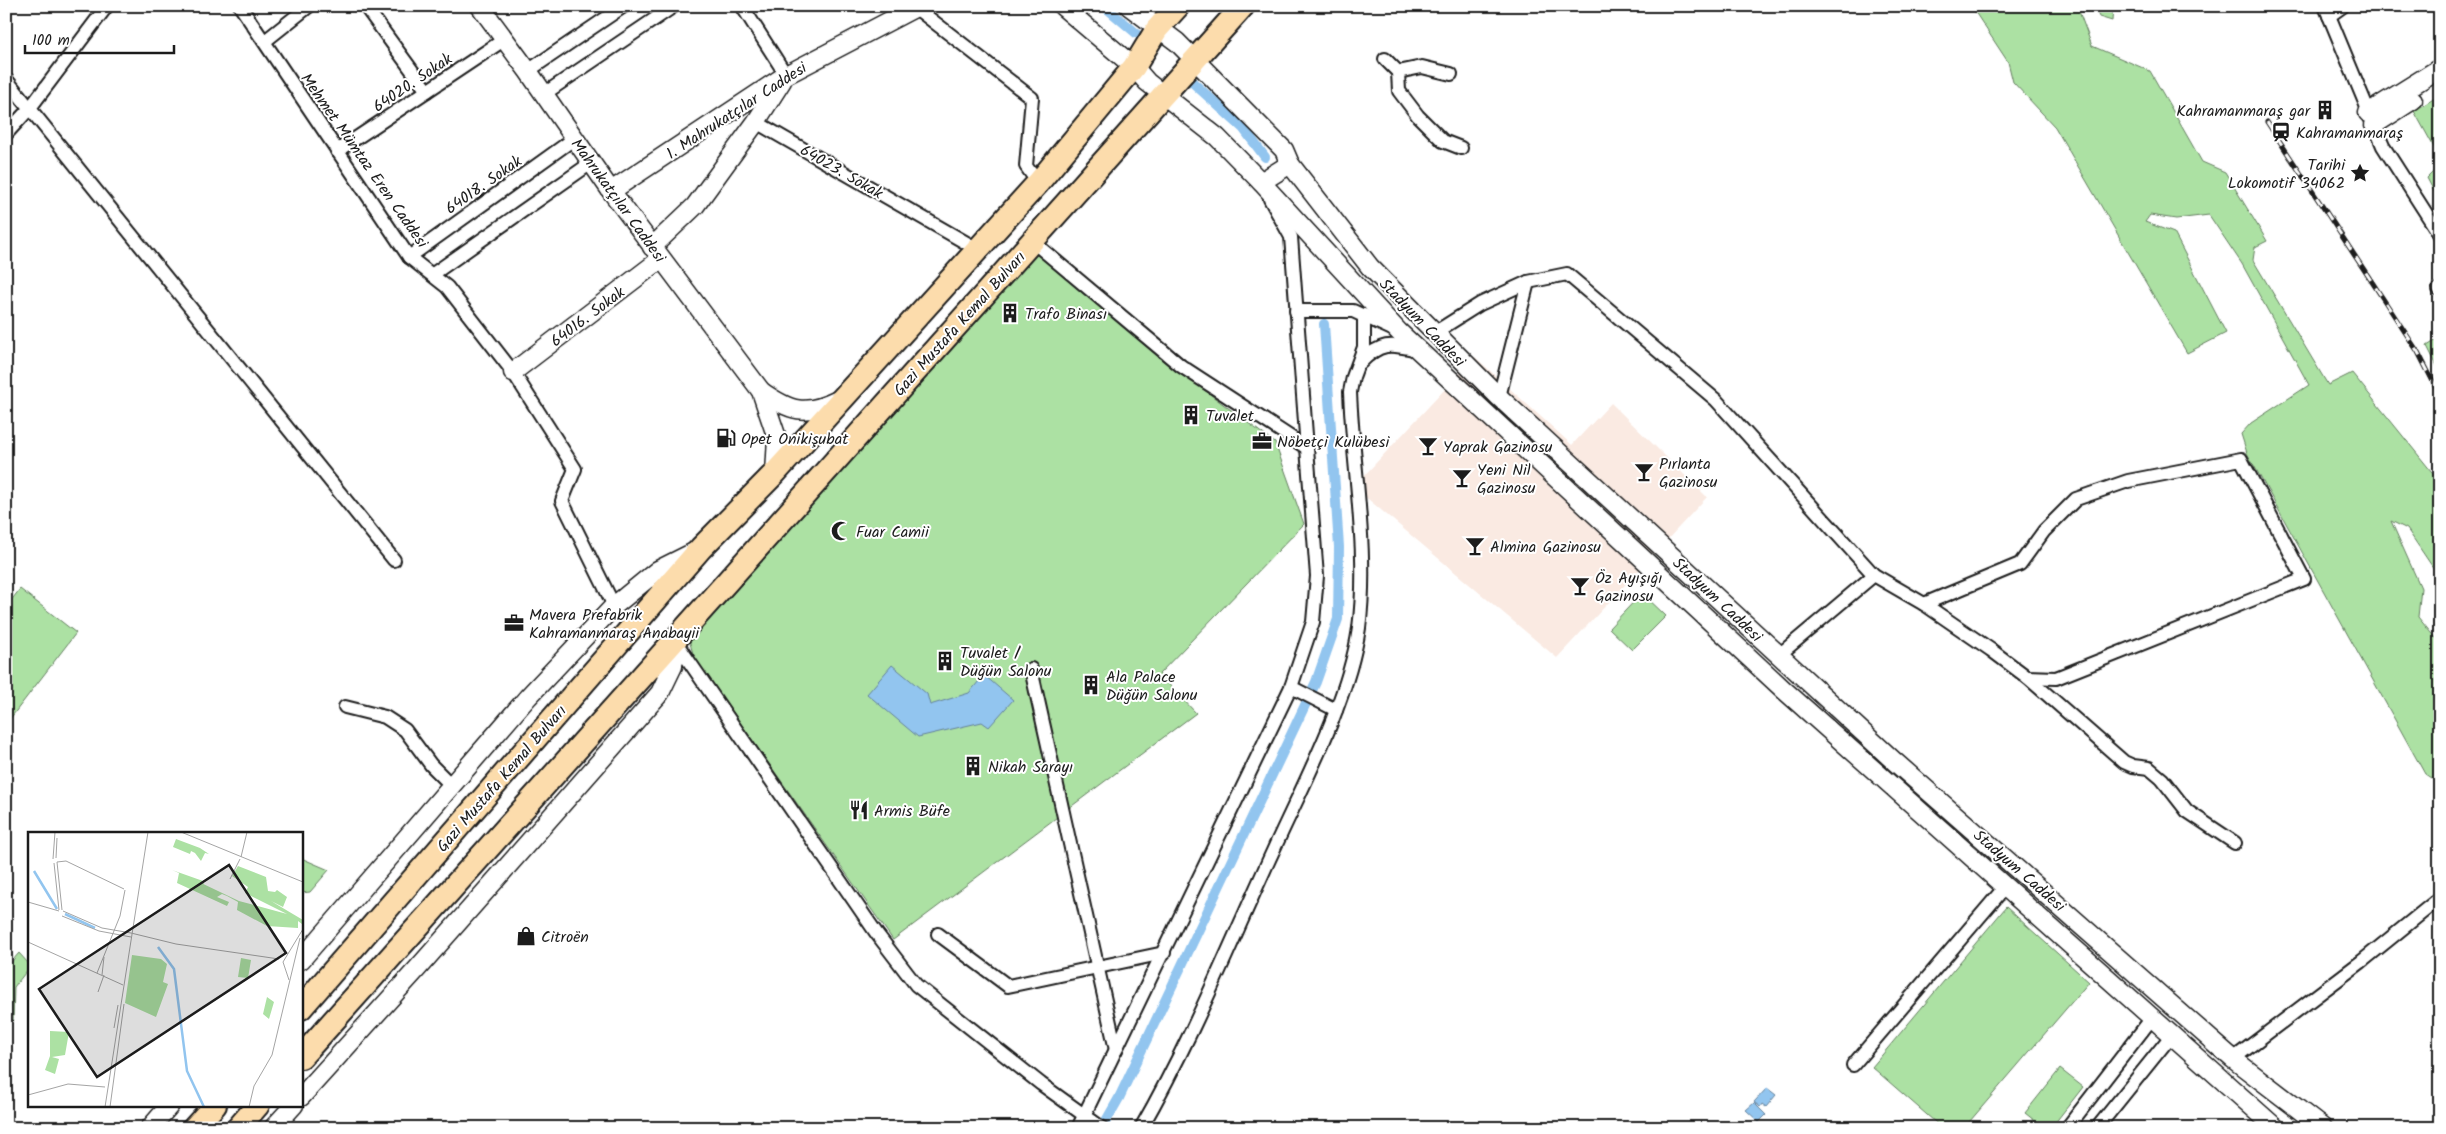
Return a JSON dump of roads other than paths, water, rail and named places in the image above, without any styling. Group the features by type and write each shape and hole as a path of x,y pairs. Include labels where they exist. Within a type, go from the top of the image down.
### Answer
{"highway":[{"name":"Gazi Mustafa Kemal Bulvarı","path":"302,1007 701,548 775,473 1038,183 1134,68 1157,29 1178,6"},
{"name":"Gazi Mustafa Kemal Bulvarı","path":"302,1056 676,641 1163,93 1243,6"},
{"path":"194,1128 214,1106"},
{"path":"238,1128 257,1106"}],"main road":[{"name":"Mahrukatçılar Caddesi","path":"480,6 528,71 591,163 761,391 784,407 805,411 819,409 843,397"},
{"name":"Stadyum Caddesi","path":"1062,6 1134,68 1147,82 1217,137 1261,182 1398,332 1784,690 2276,1128"},
{"name":"Stadyum Caddesi","path":"1128,6 1177,42 1284,150 1290,164 1370,267 1499,397 1894,761 2032,880 2233,1059 2322,1128"},
{"name":"1. Mahrukatçılar Caddesi","path":"612,191 786,75 916,7"},
{"path":"2371,119 2440,68"},
{"path":"756,122 786,75"},
{"path":"2371,119 2440,83"},
{"name":"64016. Sokak","path":"513,372 657,253 695,206 756,122"},
{"path":"1261,182 1290,164"},
{"name":"Mahrukatçılar Caddesi","path":"761,391 777,438 775,473"},
{"name":"Gazi Mustafa Kemal Bulvarı","path":"302,959 528,698 614,606 658,570 701,548"},
{"path":"302,1096 417,969 660,693 674,666 676,641"},
{"path":"2008,889 2024,896 2032,890 2032,880"},
{"path":"2147,1013 2157,1003 2159,993"},
{"path":"2175,1039 2189,1025 2195,1026"},
{"path":"150,1128 169,1106"},
{"path":"273,1128 293,1106"}],"street":[{"path":"6,134 30,108 107,6"},
{"name":"Mehmet Mümtaz Eren Caddesi","path":"240,6 409,257 433,274 447,287 513,372 575,470 562,500 614,606"},
{"path":"265,41 309,6"},
{"path":"365,6 427,91"},
{"path":"528,71 624,6"},
{"path":"544,94 674,6"},
{"path":"742,6 786,75"},
{"path":"2343,6 2327,11 2371,119 2383,146 2440,235"},
{"path":"916,7 1032,98 1026,166 1038,183"},
{"name":"64020. Sokak","path":"338,151 505,39"},
{"path":"1385,59 1398,72 1399,91 1418,116 1443,141 1461,148"},
{"path":"1398,72 1422,67 1451,74"},
{"path":"6,79 394,560"},
{"name":"64023. Sokak","path":"756,122 977,249"},
{"name":"64018. Sokak","path":"409,257 575,138"},
{"path":"433,274 591,163"},
{"path":"1078,1128 1094,1121 1116,1050 1291,688 1313,622 1317,576 1291,237 1261,182"},
{"path":"1032,241 1182,366 1307,448"},
{"path":"1434,333 1480,304 1528,282 1567,274 1716,400 1874,575 1924,604 2027,677 2124,762 2133,766 2149,768 2162,779 2187,811 2235,843"},
{"path":"1499,397 1528,282"},
{"path":"1296,311 1353,310 1398,332"},
{"path":"1141,1128 1196,1022 1336,710 1354,654 1360,620 1361,556 1350,392 1364,347 1364,315"},
{"path":"1357,366 1379,347 1393,344 1418,350"},
{"path":"1924,604 2020,564 2044,532 2076,499 2128,481 2241,459 2304,579 2056,678 2027,677"},
{"path":"1779,655 1874,575"},
{"path":"676,641 877,934 916,985 1041,1084 1094,1121"},
{"path":"1031,669 1116,1050"},
{"path":"1291,688 1336,710"},
{"path":"345,707 385,718 405,730 431,765 452,786"},
{"path":"1853,1065 2008,889"},
{"path":"2233,1059 2361,962 2440,898"},
{"path":"938,934 1008,986 1164,953"},
{"path":"2067,1128 2147,1013"},
{"path":"2097,1128 2175,1039"}],"water":[{"path":"892,665 927,694 930,705 969,693 984,675 1013,700 989,727 982,722 918,737 867,694"},
{"path":"1767,1088 1776,1095 1766,1107 1762,1104 1760,1107 1754,1102"},
{"path":"1754,1103 1766,1115 1759,1122 1746,1110"}],"waterway":[{"path":"1104,6 1136,33"},
{"path":"1190,80 1243,128 1265,157"},
{"path":"1102,1128 1119,1098 1316,682 1338,619 1339,547 1324,324"}],"railway":[{"path":"2267,122 2418,352 2440,395"}],"place":[{"name":"Kahramanmaraş gar","path":"2325,110"},
{"name":"Kahramanmaraş","path":"2281,132"},
{"name":"Tarihi Lokomotif 34062","path":"2360,173"},
{"name":"Trafo Binası","path":"1010,313"},
{"name":"Tuvalet","path":"1191,415"},
{"name":"Opet Onikişubat","path":"726,438"},
{"name":"Nöbetçi Kulübesi","path":"1262,441"},
{"name":"Yaprak Gazinosu","path":"1428,446"},
{"name":"Pırlanta Gazinosu","path":"1644,472"},
{"name":"Yeni Nil Gazinosu","path":"1462,478"},
{"name":"Fuar Camii","path":"841,531"},
{"name":"Almina Gazinosu","path":"1475,546"},
{"name":"Öz Ayışığı Gazinosu","path":"1580,586"},
{"name":"Mavera Prefabrik Kahramanmaraş Anabayii","path":"514,623"},
{"name":"Tuvalet / Düğün Salonu","path":"945,661"},
{"name":"Ala Palace Düğün Salonu","path":"1091,685"},
{"name":"Nikah Sarayı","path":"973,766"},
{"name":"Armis Büfe","path":"859,810"},
{"name":"Citroën","path":"526,936"}]}
